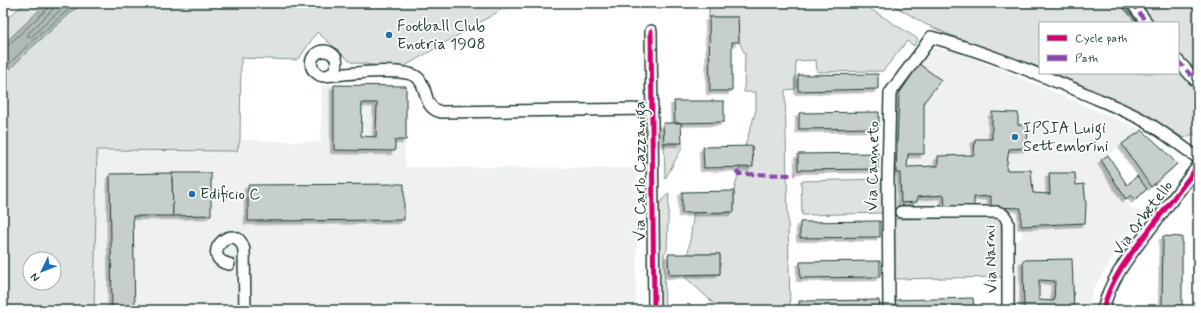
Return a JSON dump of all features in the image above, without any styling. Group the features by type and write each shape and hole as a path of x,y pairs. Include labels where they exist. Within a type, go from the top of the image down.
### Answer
{"street":[{"path":"1132,3 1146,22"},
{"name":"Via Carlo Cazzaniga","path":"651,31 654,310"},
{"name":"Via Canneto","path":"889,310 888,176 890,93 920,54 931,36 968,47 1039,74 1136,116 1155,127 1198,158"},
{"path":"336,60 336,69 329,75 322,76 314,72 312,59 318,52 324,50 332,54 336,60 356,73"},
{"path":"1179,62 1198,83"},
{"name":"Via Carlo Cazzaniga","path":"329,75 402,72 412,74 421,82 430,106 441,112 652,109"},
{"name":"Via Orbetello","path":"1104,310 1108,294 1123,266 1198,166"},
{"name":"Via Narni","path":"901,212 996,212 1002,214 1008,223 1008,310"},
{"path":"229,264 219,258 217,250 220,242 224,239 232,238 240,242 244,250 245,310"}],"shaded area":[{"path":"25,3 47,3 3,45 3,22"},
{"path":"82,3 513,3 400,69 351,62 317,32 300,57 296,60 241,58 240,140 237,151 97,150 94,310 3,310 3,76 31,48"},
{"path":"709,3 861,3 918,39 914,46 907,41 883,71 817,72 816,60 796,61 795,89 785,90 790,310 721,310 685,277 685,274 720,274 720,254 688,254 694,212 734,212 734,191 740,167 753,166 752,146 745,146 756,110 756,92 744,92 745,54 739,42 738,17 709,17"},
{"path":"890,3 1198,3 1198,136 1193,134 1184,138 1161,125 1040,74 1179,74 1179,22 1039,22 1039,74 925,24"},
{"name":"IPSIA Luigi Settembrini","path":"929,47 962,53 1142,130 1101,160 1130,207 1143,213 1093,289 1088,310 1015,310 1016,242 1022,237 1021,208 974,206 895,207 899,94"},
{"path":"322,85 406,86 405,167 638,168 636,310 94,310 97,150 237,151 240,140 321,142"},
{"path":"664,143 682,143 682,148 665,179"},
{"path":"882,179 883,213 802,215 801,181"},
{"path":"669,193 667,250 664,254 665,310 660,310 658,205"},
{"path":"1001,218 1002,277 894,279 893,219"}],"water":[{"path":"47,3 82,3 31,48 3,76 3,45"}],"building":[{"path":"709,17 738,17 739,42 732,42 732,91 710,91"},
{"path":"919,64 941,80 924,102 924,154 908,154 907,167 938,166 938,156 974,155 975,139 992,139 992,112 1018,113 1018,125 1028,125 1027,148 1009,149 1006,170 1031,170 1033,193 1050,194 1049,173 1075,173 1076,185 1084,184 1086,205 1085,223 1021,226 1021,208 991,207 991,196 974,197 974,206 945,207 944,195 917,197 917,202 901,203 900,173 896,173 899,94"},
{"path":"878,74 878,89 798,91 798,75"},
{"path":"334,85 406,86 406,140 395,140 395,151 334,150","holes":["362,103 377,103 376,137 361,136"]},
{"path":"674,101 724,101 724,122 675,123"},
{"path":"879,112 879,128 799,129 799,113"},
{"path":"663,123 681,123 682,143 664,143"},
{"path":"1142,130 1177,164 1151,187 1122,144"},
{"path":"752,146 753,167 704,168 703,147"},
{"path":"878,153 878,169 798,170 798,154"},
{"path":"1108,155 1127,185 1137,176 1147,189 1135,200 1131,195 1126,199 1101,160"},
{"path":"172,173 173,216 133,216 135,310 112,310 110,174"},
{"name":"Edificio C","path":"172,173 211,173 211,215 173,216"},
{"path":"404,184 404,220 248,221 248,185"},
{"path":"734,191 734,212 682,213 682,192"},
{"path":"880,221 880,237 800,238 800,222"},
{"path":"1163,236 1182,237 1182,305 1162,307"},
{"path":"668,254 720,254 720,274 669,275"},
{"path":"1072,259 1074,310 1024,310 1023,260","holes":["1039,280 1055,281 1054,301 1039,300"]},
{"path":"880,261 880,277 800,278 800,262"},
{"path":"973,298 974,310 894,310 894,300"},
{"path":"879,300 880,310 800,310 799,301"}],"waterway":[{"path":"1120,3 1137,22"},
{"path":"1194,69 1198,56"}],"marked path":[{"path":"657,9 659,3"},
{"path":"1132,3 1146,22"},
{"path":"1179,62 1198,83"},
{"path":"736,171 738,174 795,175"}],"cycle path":[{"path":"651,31 654,310"},
{"path":"1103,310 1106,298 1123,265 1198,166"}],"place":[{"name":"Football Club Enotria 1908","path":"389,35"},
{"name":"IPSIA Luigi Settembrini","path":"1015,137"},
{"name":"Edificio C","path":"192,194"}]}
